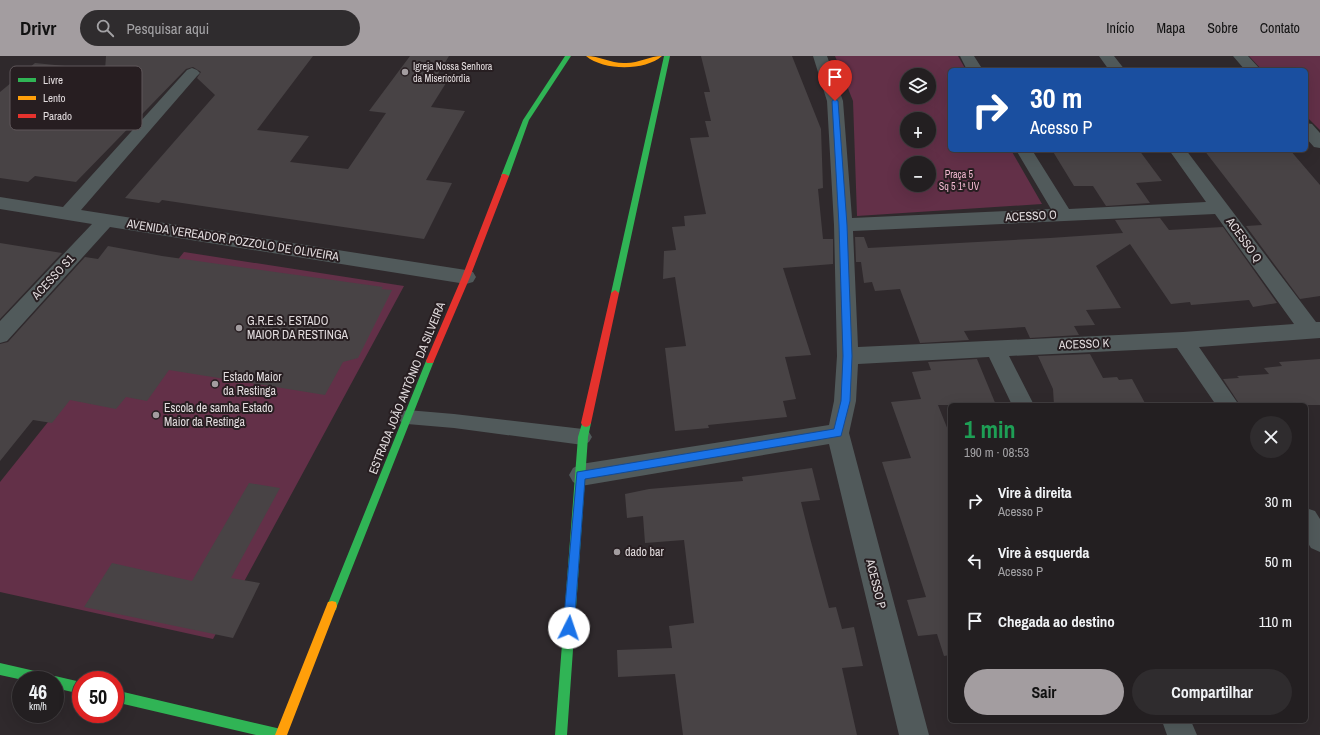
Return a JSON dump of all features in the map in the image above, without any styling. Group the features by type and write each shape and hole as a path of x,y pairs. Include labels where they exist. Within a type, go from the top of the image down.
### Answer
{"main road":[{"name":"ESTRADA JOÃO ANTÔNIO DA SILVEIRA","path":"281,735 407,417 466,277 526,120 568,56"},
{"path":"589,56 600,62 627,66 642,64 659,56"},
{"path":"561,735 583,437 667,56"},
{"path":"0,669 12,672"},
{"path":"124,698 281,735"}],"street":[{"name":"ACESSO P","path":"820,56 835,101 843,225 848,356 845,401 838,433 910,731"},
{"path":"967,56 974,68"},
{"path":"1106,56 1115,68"},
{"path":"1240,56 1251,68"},
{"path":"142,129 192,73"},
{"path":"67,214 141,130"},
{"path":"1308,130 1320,143"},
{"path":"1025,152 1064,215"},
{"name":"ACESSO Q","path":"1178,152 1315,330"},
{"name":"AVENIDA VEREADOR POZZOLO DE OLIVEIRA","path":"0,203 466,277"},
{"name":"ACESSO O","path":"843,225 1220,208"},
{"name":"ACESSO S1","path":"0,334 106,220"},
{"name":"ACESSO K","path":"848,356 1183,340 1315,330"},
{"path":"1183,340 1227,403"},
{"path":"995,348 1022,403"},
{"path":"580,475 838,433"},
{"path":"1308,514 1320,512"},
{"path":"1308,522 1320,540"},
{"path":"1177,723 1182,735"}],"lane":[{"path":"407,417 454,421 583,437"}],"green space":[{"name":"Praça 5 Sq 5 1ª UV","path":"835,56 958,56 965,68 948,68 948,152 1012,152 1042,204 857,216 853,101"},
{"path":"1249,56 1320,56 1320,130 1308,118 1308,68 1260,68"},
{"name":"Estado Maior da Restinga","path":"184,252 404,286 213,639 0,592 0,482"}],"building":[{"path":"106,56 313,56 257,130 309,136 290,162 348,169 386,113 369,111 410,56 449,56 433,82 446,83 431,107 465,111 426,180 452,183 424,239 162,200 159,203 125,198 215,95 197,78 201,72 193,67 186,69 142,114 142,66 105,66"},
{"path":"701,56 792,56 821,129 823,188 818,189 823,239 833,239 833,264 783,268 811,355 785,357 796,399 783,401 787,417 708,425 709,428 675,431 665,348 686,346 675,277 663,279 664,251 676,250 672,227 685,226 684,216 706,214 690,138 709,137 705,121 711,121 704,92 710,92"},
{"path":"35,63 65,66 31,66"},
{"path":"10,84 10,130 127,130 76,182 35,176 28,182 0,178 0,92"},
{"path":"1053,152 1140,152 1162,181 1136,183 1150,203 1106,206 1093,186 1074,186"},
{"path":"1206,152 1292,152 1320,185 1320,296 1300,299 1246,226 1262,225"},
{"path":"1160,218 1169,230 1223,227 1277,303 1253,307 1249,300 1191,305 1190,302 1171,304 1130,244 1096,266 1121,308 1086,310 1095,325 1074,326 1079,335 1030,338 1025,327 964,331 969,340 920,343 900,289 875,291 872,282 864,283 861,262 856,262 855,237 864,237 868,248 1050,238 1123,233 1115,220"},
{"path":"0,243 62,253 0,319"},
{"path":"108,246 162,256 383,287 381,289 392,290 358,358 343,362 325,395 169,370 147,401 126,397 116,409 70,400 52,423 33,420 0,461 0,344 8,342 85,257 98,259"},
{"path":"1090,354 1103,378 1117,377 1119,380 1132,379 1145,403 1054,403 1053,389 1038,356"},
{"path":"977,359 995,403 948,403 948,405 938,405 948,430 948,655 944,656 937,634 918,636 907,600 926,597 882,462 911,458 891,402 921,399 912,372 931,370 928,362"},
{"path":"1320,359 1320,405 1308,405 1308,403 1239,403 1223,379 1239,378 1237,376 1269,374 1264,368 1282,366 1279,362"},
{"path":"812,468 820,500 801,502 810,538 829,608 836,607 842,629 854,627 863,666 842,668 857,735 683,735 675,674 618,677 617,650 672,648 669,626 694,623 684,540 645,543 643,516 627,518 625,494 649,489 743,481 742,477"},
{"path":"249,483 280,488 231,578 260,583 233,638 84,607 112,563 192,581"}],"traffic: fast":[{"path":"505,176 526,120 568,56"},
{"path":"615,293 667,56"},
{"path":"332,606 430,361"},
{"path":"561,735 583,437 586,423"},
{"path":"0,669 12,672"},
{"path":"64,684 72,686"},
{"path":"124,698 281,735"}],"traffic: slow":[{"path":"589,56 616,65 633,65 659,56"},
{"path":"281,735 332,606"}],"traffic: jam":[{"path":"430,361 466,277 505,176"},
{"path":"586,423 615,293"}],"place":[{"name":"Igreja Nossa Senhora da Misericórdia","path":"405,72"},
{"name":"G.R.E.S. ESTADO MAIOR DA RESTINGA","path":"239,328"},
{"name":"Estado Maior da Restinga","path":"215,384"},
{"name":"Escola de samba Estado Maior da Restinga","path":"156,415"},
{"name":"dado bar","path":"617,552"}],"route":[{"path":"569,628 580,475 838,433 845,401 848,356 843,225 835,101"}]}
